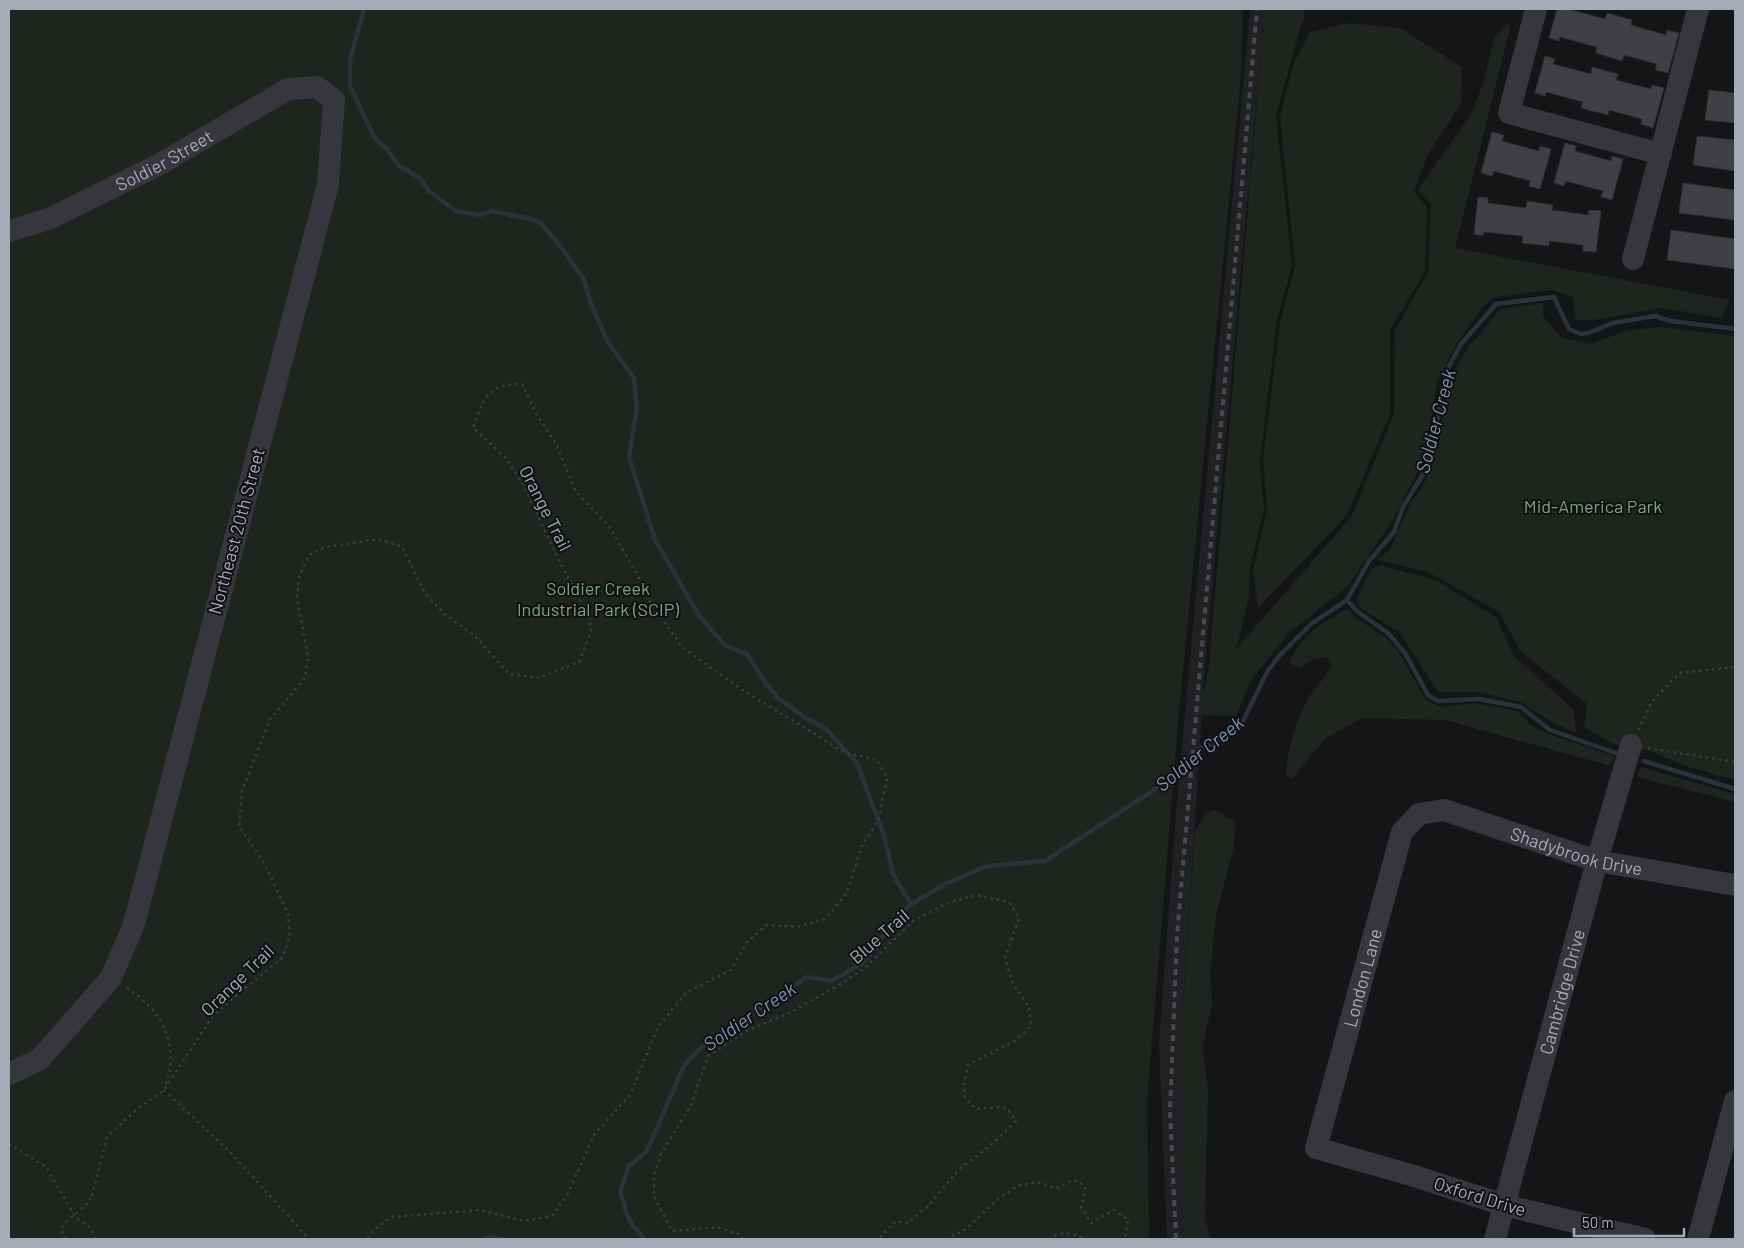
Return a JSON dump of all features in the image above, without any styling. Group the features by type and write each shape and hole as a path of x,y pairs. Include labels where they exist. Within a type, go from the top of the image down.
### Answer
{"street":[{"path":"1536,9 1509,113 1660,154"},
{"path":"1633,259 1698,9"},
{"name":"Soldier Street","path":"9,231 49,219 160,164 288,88 317,86"},
{"name":"Northeast 20th Street","path":"110,978 134,924 328,184 334,100 317,86"},
{"name":"Cambridge Drive","path":"1495,1239 1597,861 1631,745"},
{"name":"Shadybrook Drive","path":"1420,814 1444,810 1597,861 1735,885"},
{"name":"London Lane","path":"1316,1148 1402,832 1420,814"},
{"path":"9,1074 40,1059 110,978"},
{"path":"1698,1239 1735,1101"},
{"name":"Oxford Drive","path":"1316,1148 1411,1174 1504,1205 1645,1239"}],"path":[{"name":"Orange Trail","path":"66,1239 61,1230 66,1222 86,1206 92,1196 107,1137 137,1110 164,1090 214,1014 282,958 290,936 288,914 263,861 240,826 242,791 270,719 305,678 308,658 297,598 299,577 309,555 326,547 378,539 402,546 424,591 436,606 474,635 509,674 539,678 580,662 591,631 589,616 560,563 523,484 505,457 473,428 485,396 503,384 522,384 537,414 556,444 576,492 609,526 638,576 649,600 682,648 741,689 844,752 877,760 887,778 879,818 862,848 847,893 825,919 797,926 767,925 747,942 731,970 687,992 658,1027 630,1095 594,1135 567,1195 552,1216 524,1221 480,1210 391,1217 374,1230 367,1239"},
{"path":"1735,667 1679,673 1652,702 1631,745 1735,762"},
{"name":"Blue Trail","path":"743,1239 741,1235 717,1227 672,1231 654,1197 654,1175 661,1154 690,1105 708,1056 746,1031 791,1012 864,969 913,921 943,905 975,895 1008,902 1019,918 1005,958 1012,982 1029,1007 1031,1026 1016,1040 968,1065 964,1084 965,1098 976,1109 1007,1108 1016,1120 990,1146 959,1169 929,1205 908,1223 896,1221 878,1239"},
{"path":"110,978 147,1004 161,1018 172,1050 170,1074 164,1090 231,1152 309,1239"},
{"path":"9,1144 46,1166 76,1218 90,1228 95,1239"},
{"path":"946,1239 966,1229 999,1198 1018,1186 1037,1182 1056,1188 1074,1180 1082,1184 1086,1190 1081,1207 1091,1223 1114,1210 1128,1219 1125,1239"},
{"path":"1049,1239 1055,1235 1072,1233 1085,1239"}],"shaded area":[{"path":"1250,9 1265,9 1205,664 1181,1037 1188,1239 1167,1239 1159,1043 1177,802"}],"green space":[{"name":"Soldier Creek Industrial Park (SCIP)","path":"9,9 1243,9 1241,77 1179,711 1147,1101 1149,1239 9,1239"},
{"path":"1265,9 1303,9 1305,17 1276,115 1292,265 1277,321 1260,461 1264,510 1250,568 1249,595 1237,648 1351,517 1394,414 1395,330 1428,272 1431,205 1418,190 1470,116 1483,84 1495,36 1509,22 1509,32 1455,248 1730,300 1722,318 1662,308 1593,320 1576,320 1572,297 1552,290 1496,297 1483,307 1456,344 1437,383 1429,434 1417,473 1393,520 1347,587 1290,632 1250,682 1236,716 1200,715 1209,664"},
{"path":"1349,23 1400,28 1462,67 1461,104 1428,154 1414,191 1427,208 1425,271 1390,331 1390,414 1347,515 1258,608 1253,570 1267,509 1263,458 1280,322 1295,266 1280,117 1293,65 1310,32"},
{"name":"Mid-America Park","path":"1543,303 1543,316 1562,338 1591,344 1625,331 1658,327 1735,336 1735,780 1691,768 1650,751 1611,743 1584,727 1587,704 1521,652 1499,612 1428,572 1377,560 1390,549 1408,508 1426,480 1443,417 1452,374 1468,348 1500,309"},
{"path":"1380,565 1436,580 1496,617 1514,656 1574,710 1576,732 1555,724 1520,702 1478,692 1438,692 1400,633 1359,607 1356,599 1371,569"},
{"path":"1347,609 1359,620 1386,638 1398,651 1426,700 1440,707 1475,703 1517,711 1531,725 1548,734 1615,756 1611,766 1445,720 1362,718 1325,739 1292,779 1287,776 1287,761 1302,710 1332,665 1327,657 1314,659 1300,668 1289,663 1306,637"},
{"path":"1640,767 1735,794 1735,802 1637,777"},
{"path":"1216,810 1235,822 1234,847 1216,915 1210,972 1212,1005 1202,1047 1208,1088 1205,1219 1210,1239 1188,1239 1181,1037 1195,832 1205,813"}],"building":[{"path":"1557,9 1568,9 1605,19 1607,13 1632,20 1631,25 1666,35 1667,30 1679,33 1668,73 1655,70 1657,64 1624,55 1622,61 1596,53 1597,47 1560,37 1559,41 1549,38"},
{"path":"1545,56 1555,59 1553,64 1591,74 1592,67 1618,74 1616,80 1651,89 1652,85 1664,88 1653,128 1641,124 1642,119 1609,110 1608,115 1581,108 1583,102 1546,92 1545,96 1535,93"},
{"path":"1709,90 1735,93 1735,123 1705,120"},
{"path":"1492,132 1504,135 1502,141 1539,151 1540,146 1551,149 1540,189 1529,186 1530,181 1494,171 1492,176 1481,173"},
{"path":"1697,136 1735,140 1735,171 1693,165"},
{"path":"1565,143 1576,146 1575,151 1611,161 1612,156 1623,159 1612,200 1601,197 1603,191 1566,181 1564,186 1554,183"},
{"path":"1683,183 1735,190 1735,220 1679,213"},
{"path":"1478,197 1488,198 1488,203 1526,208 1527,201 1553,205 1552,210 1588,215 1589,210 1601,211 1596,252 1583,251 1583,245 1549,241 1549,246 1522,243 1523,236 1484,232 1483,236 1474,234"},
{"path":"1671,230 1735,239 1735,269 1667,260"}],"waterway":[{"path":"364,9 350,60 350,86 374,137 388,150 398,165 420,178 430,192 456,211 481,215 492,211 535,220 541,223 564,251 584,280 591,304 608,342 634,378 637,409 629,457 655,540 700,617 726,646 747,654 764,681 778,698 804,717 825,728 857,763 884,836 893,874 911,904"},
{"name":"Soldier Creek","path":"644,1239 632,1225 620,1192 629,1166 647,1151 683,1068 703,1046 807,977 831,981 863,963 892,924 911,904 945,884 987,866 1045,861 1157,788 1200,748 1215,743 1233,731 1243,721 1267,672 1280,655 1311,624 1347,600 1369,561 1394,532 1403,507 1422,476 1434,437 1447,370 1461,344 1496,304 1554,297 1569,329 1581,334 1613,323 1655,316 1671,321 1735,329"},
{"path":"1347,600 1358,612 1388,633 1405,653 1428,695 1438,701 1479,699 1521,707 1550,730 1616,753"},
{"path":"1644,761 1735,789"},
{"name":"Soldier Creek","path":"484,1239 490,1237 502,1239"}],"railway":[{"path":"1176,1239 1170,1110 1177,935 1257,9"}]}
